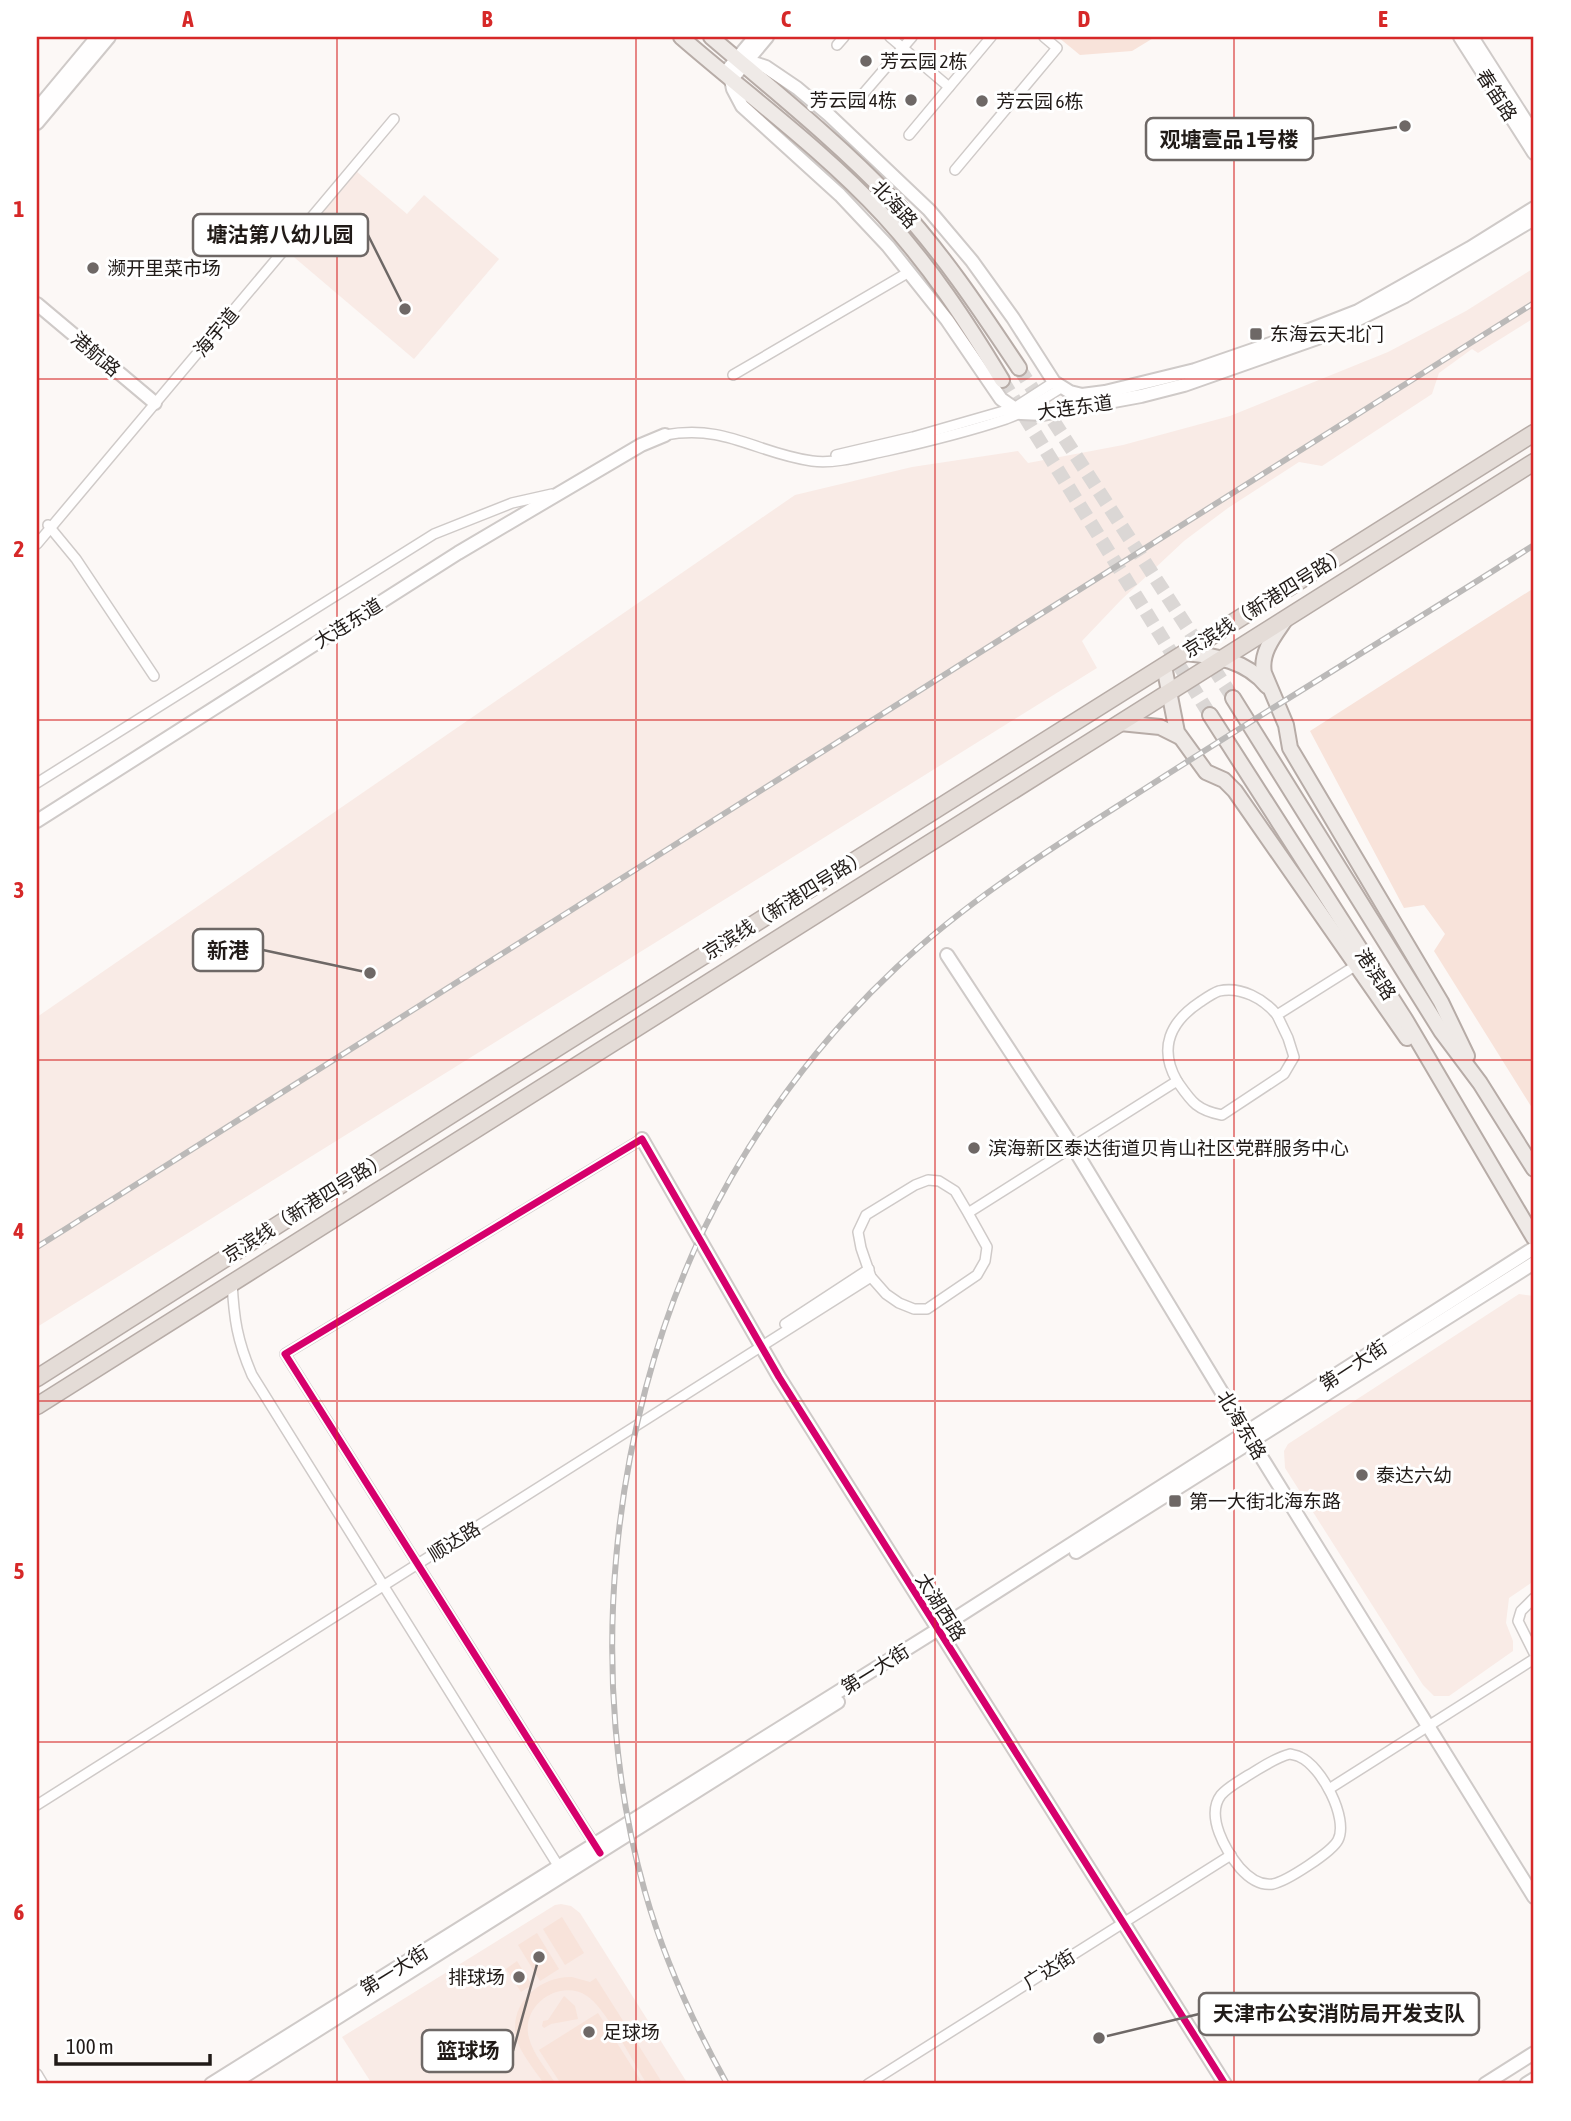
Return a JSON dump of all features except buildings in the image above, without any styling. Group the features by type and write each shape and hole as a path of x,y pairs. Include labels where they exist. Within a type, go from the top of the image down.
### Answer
{"highway":[{"name":"京滨线（新港四号路）","path":"37,1378 1534,433"},
{"name":"京滨线（新港四号路）","path":"37,1406 1534,462"}],"main road":[{"path":"37,109 97,37"},
{"path":"37,123 109,37"},
{"path":"681,37 727,77 755,37"},
{"path":"711,37 740,61"},
{"path":"740,61 767,37"},
{"name":"春笛路","path":"1460,37 1534,153"},
{"name":"春笛路","path":"1472,37 1534,134"},
{"name":"大连东道","path":"740,61 757,64 781,76 829,115 929,210 972,261 1057,385 1082,395 1195,370 1299,334 1358,310 1415,280 1534,208"},
{"name":"北海路","path":"740,61 846,153 895,202 941,256 1019,368"},
{"name":"大连东道","path":"727,77 742,106 840,195 888,246 947,320 1000,399 1017,411 1040,414 1065,411 1152,394 1326,335 1405,296 1534,219"},
{"name":"北海路","path":"727,77 838,171 891,224 961,313 1002,380"},
{"name":"港航路","path":"37,304 152,404"},
{"name":"港航路","path":"37,312 152,404"},
{"name":"大连东道","path":"37,821 458,553 641,445 665,435"},
{"path":"1286,618 1270,642 1262,664 1286,725 1290,748 1441,1002 1480,1083"},
{"path":"1185,653 1222,657 1249,668 1272,693"},
{"path":"1164,666 1174,723 1180,737 1206,772 1224,780 1235,791 1354,966 1450,1098"},
{"path":"1233,698 1441,1031 1480,1083 1534,1169"},
{"name":"港滨路","path":"1210,715 1405,1019 1534,1238"},
{"path":"1120,723 1142,723 1160,727 1180,737"},
{"name":"北海东路","path":"947,955 1073,1147 1427,1727 1534,1897"},
{"name":"太湖西路","path":"640,1141 757,1345 1119,1924 1215,2084"},
{"name":"第一大街","path":"1250,1438 1534,1248"},
{"name":"第一大街","path":"232,2084 598,1848 1250,1438 1534,1263"},
{"name":"第一大街","path":"211,2084 558,1867 598,1848"},
{"name":"太湖西路","path":"1119,1924 1225,2084"},
{"path":"1485,2084 1534,2053"},
{"path":"1526,2084 1534,2079"}],"street":[{"path":"837,45 844,37"},
{"path":"890,37 949,87"},
{"path":"863,94 912,37"},
{"path":"909,135 991,37"},
{"path":"955,170 1057,48 1044,37"},
{"name":"海宇道","path":"37,544 393,118"},
{"path":"733,375 909,272"},
{"path":"665,435 680,427 711,427 742,434 798,453 825,456 853,452 1017,411 1057,385"},
{"path":"37,783 434,534 512,503 567,490"},
{"path":"50,526 76,559 154,676"},
{"name":"海宇道","path":"37,538 50,526"},
{"path":"1277,1015 1354,966"},
{"path":"1220,991 1250,994 1267,1002 1277,1015 1294,1057 1284,1074 1222,1115 1194,1105 1177,1081 1170,1068 1167,1046 1176,1023 1188,1010 1207,997 1220,991"},
{"path":"968,1213 1177,1081"},
{"path":"598,1848 285,1354 640,1141"},
{"path":"928,1180 939,1181 955,1191 987,1247 985,1261 977,1275 927,1309 914,1309 899,1303 886,1294 870,1273 858,1232 866,1215 928,1180"},
{"name":"顺达路","path":"37,1798 416,1562 870,1273"},
{"path":"232,1282 239,1346 252,1375 558,1867"},
{"name":"顺达路","path":"37,1805 382,1583"},
{"path":"1534,1598 1521,1611 1518,1621 1534,1653"},
{"path":"1329,1789 1534,1659"},
{"path":"1290,1755 1308,1762 1329,1789 1339,1814 1341,1832 1338,1840 1327,1852 1274,1884 1254,1880 1242,1870 1220,1832 1215,1810 1221,1795 1272,1761 1290,1755"},
{"name":"广达街","path":"868,2084 1231,1855"},
{"path":"37,2074 43,2084"}],"shaded area":[{"path":"1058,37 1155,37 1132,51 1080,55"},
{"path":"356,171 407,214 424,195 499,259 414,359 288,252"},
{"path":"1534,268 1534,318 1478,353 1472,349 1439,373 1432,394 1322,466 1299,462 1228,508 1184,541 1082,641 1097,668 37,1327 37,1017 795,495 912,467 1018,451 1028,463 1123,445 1230,416 1388,352 1466,311"},
{"path":"1534,588 1534,1111 1434,951 1445,934 1424,905 1404,908 1310,731"},
{"path":"1519,1294 1534,1296 1534,1581 1509,1598 1506,1623 1513,1641 1513,1651 1449,1696 1434,1696 1423,1685 1285,1468 1284,1451 1288,1444"},
{"path":"555,1905 571,1906 580,1913 688,2084 372,2084 342,2037"},
{"path":"562,1917 584,1953 565,1965 543,1929"},
{"path":"537,1933 559,1969 540,1981 518,1945"},
{"name":"排球场","path":"517,1961 532,1985 521,1992 506,1969"},
{"path":"572,1977 590,1982 596,1978 663,2084 647,2084 594,2002 576,1991 565,1990 544,1998 530,2015 529,2038 556,2084 544,2084 518,2043 515,2025 517,2013 529,1994 538,1987 549,1981"},
{"path":"564,1996 575,2006 578,2019 544,2028 543,2021 548,2020"},
{"name":"足球场","path":"598,2013 643,2084 561,2084 539,2050"}],"tunnel":[{"path":"1019,368 1233,698"},
{"path":"1002,380 1210,715"}],"railway":[{"path":"37,1247 1534,303"},
{"path":"727,2084 680,1990 645,1892 626,1811 616,1728 612,1643 616,1557 628,1471 646,1388 671,1307 703,1231 742,1159 788,1090 839,1027 925,942 985,894 1081,829 1534,545"}],"cycle path":[{"path":"600,1853 285,1354 642,1139 779,1377 1225,2084"}],"place":[{"name":"芳云园 2栋","path":"866,61"},
{"name":"芳云园 4栋","path":"911,100"},
{"name":"芳云园 6栋","path":"982,101"},
{"name":"观塘壹品 1号楼","path":"1405,126"},
{"name":"濒开里菜市场","path":"93,268"},
{"name":"塘沽第八幼儿园","path":"405,309"},
{"name":"东海云天北门","path":"1256,334"},
{"name":"新港","path":"370,973"},
{"name":"滨海新区泰达街道贝肯山社区党群服务中心","path":"974,1148"},
{"name":"泰达六幼","path":"1362,1475"},
{"name":"第一大街北海东路","path":"1175,1501"},
{"name":"篮球场","path":"539,1957"},
{"name":"排球场","path":"519,1977"},
{"name":"足球场","path":"589,2032"},
{"name":"天津市公安消防局开发支队","path":"1099,2038"}]}
